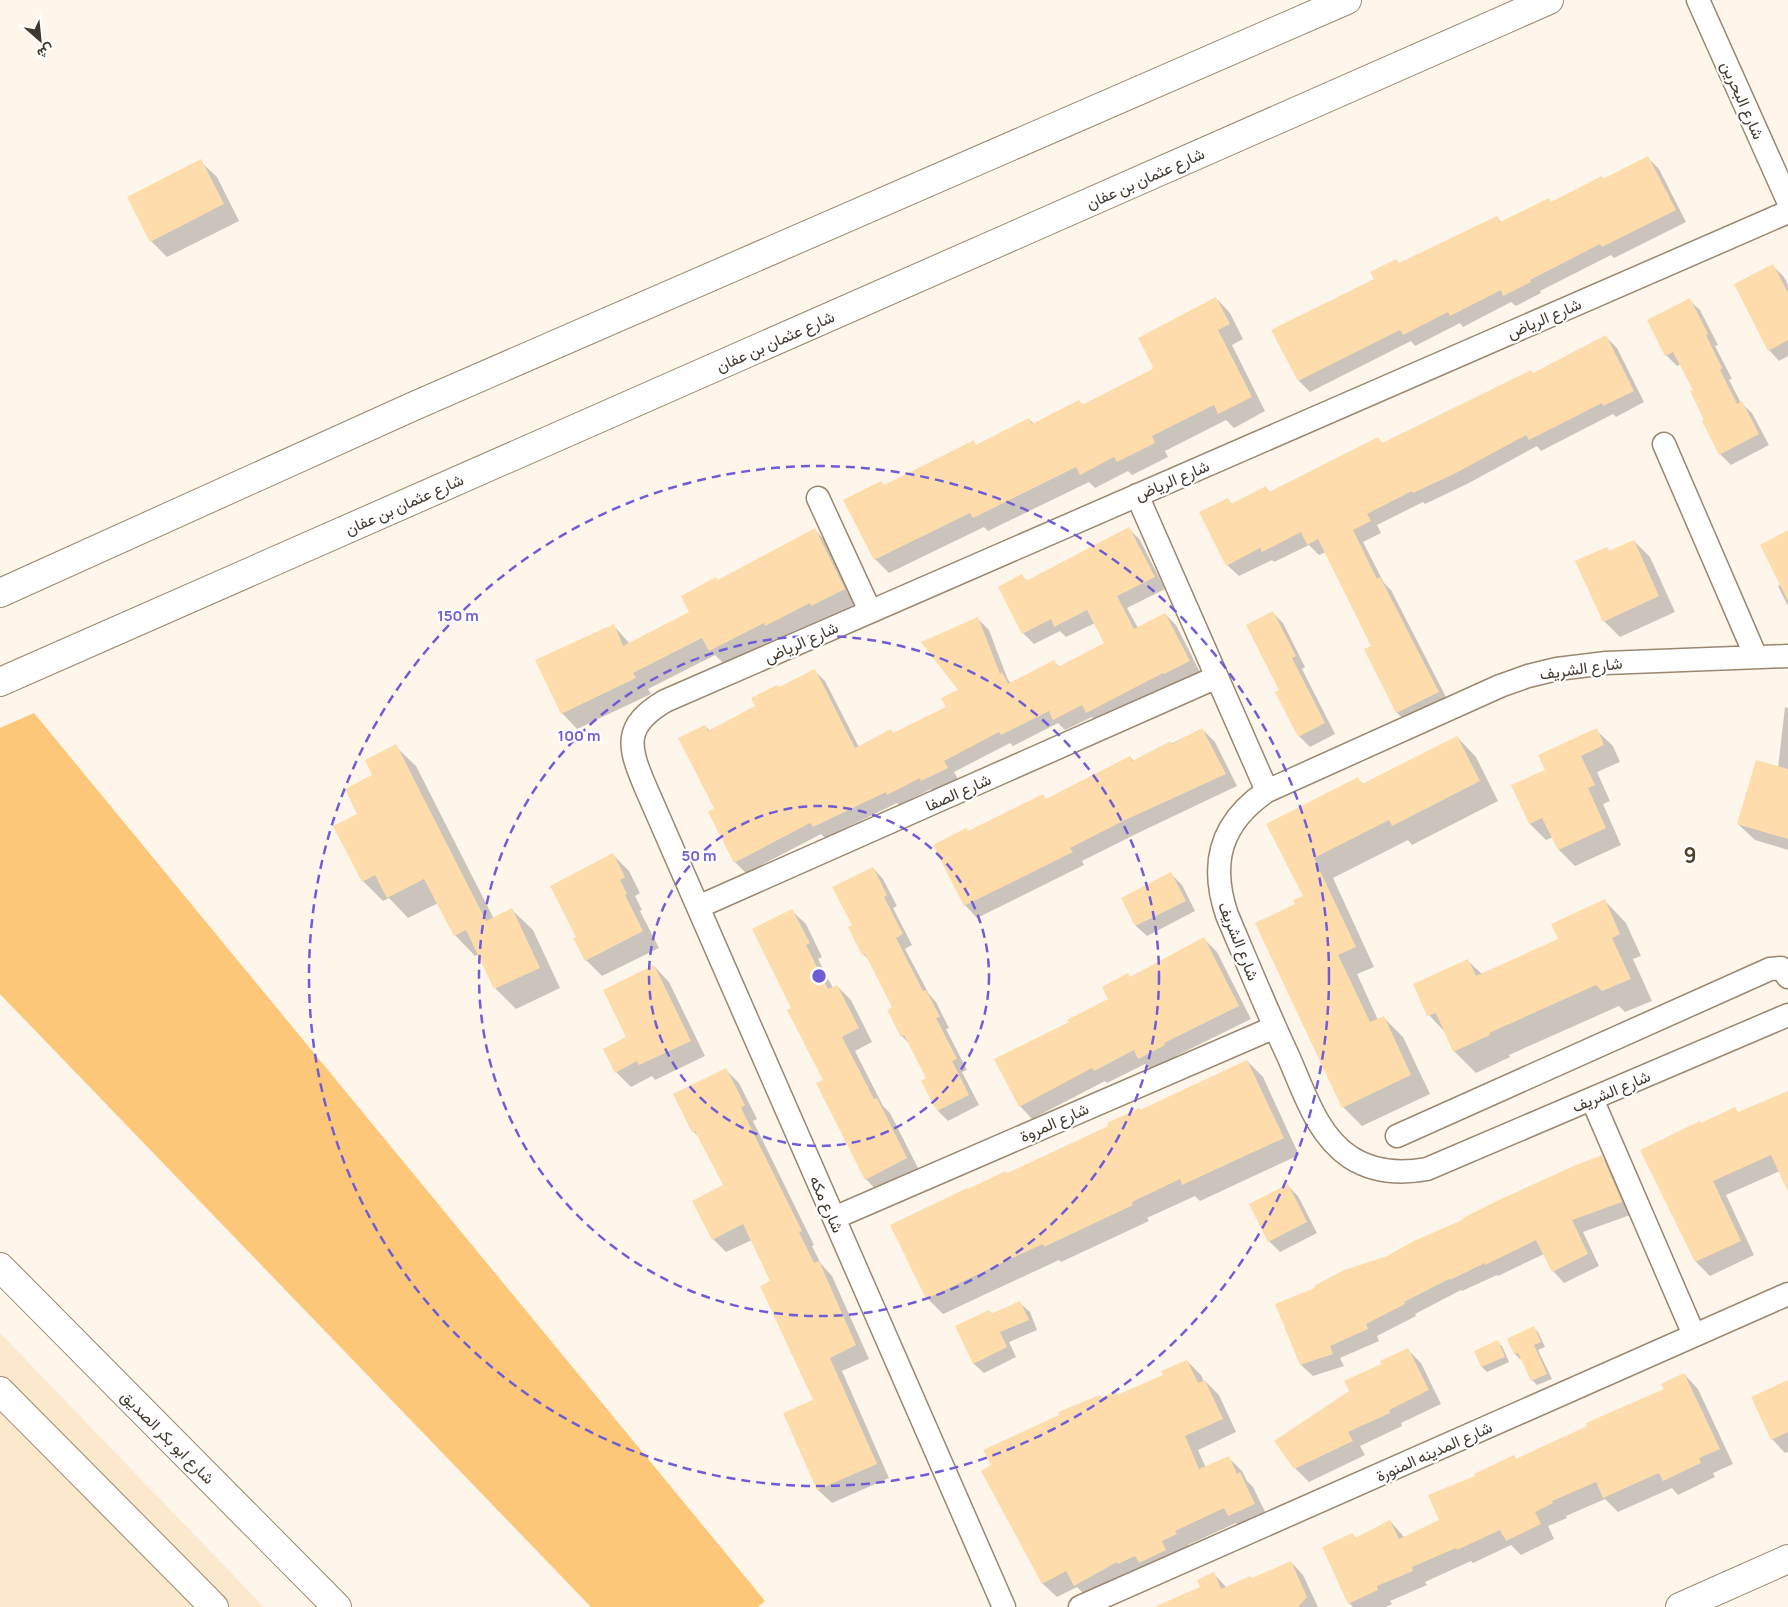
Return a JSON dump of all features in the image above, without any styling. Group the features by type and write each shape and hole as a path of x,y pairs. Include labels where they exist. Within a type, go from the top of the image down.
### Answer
{"main road":[{"path":"0,593 414,406 1347,0"},
{"name":"شارع عثمان بن عفان","path":"0,682 1549,0"},
{"name":"شارع ابو بكر الصديق","path":"0,1267 336,1607"},
{"path":"0,1391 214,1607"},
{"path":"1680,1607 1788,1559"}],"street":[{"name":"شارع البحرين","path":"1698,0 1788,201"},
{"name":"شارع الرياض","path":"652,801 633,755 632,739 636,727 643,716 666,701 1788,212"},
{"path":"1664,444 1756,657"},
{"path":"1137,495 1268,791"},
{"path":"818,498 870,611"},
{"name":"شارع الشريف","path":"1788,656 1606,663 1557,669 1528,676 1473,697 1268,791 1255,800 1242,812 1231,827 1223,844 1219,861 1218,879 1227,914 1313,1110 1327,1134 1351,1158 1378,1169 1410,1172 1427,1169 1788,1014"},
{"name":"شارع الصفا","path":"698,907 1218,678"},
{"name":"شارع مكه","path":"652,801 1004,1607"},
{"path":"1397,1136 1770,970 1781,968 1788,977"},
{"name":"شارع المروة","path":"834,1218 1275,1027"},
{"path":"1592,1099 1694,1335"},
{"name":"شارع المدينه المنورة","path":"1080,1607 1788,1294"}],"shaded area":[{"path":"34,713 765,1601 758,1607 591,1607 0,994 0,728"},
{"path":"0,1333 264,1607 0,1607"}],"building":[{"path":"1648,156 1676,210 1602,247 1600,244 1503,296 1501,290 1450,316 1448,312 1403,335 1400,330 1298,381 1271,330 1374,279 1370,272 1396,259 1399,263 1497,216 1500,222 1549,198 1551,202 1602,176 1603,179"},
{"path":"201,159 224,204 150,242 127,197"},
{"path":"1773,264 1788,293 1788,340 1768,351 1734,284"},
{"path":"1216,297 1230,324 1218,330 1252,397 1218,414 1214,405 1152,436 1155,443 1117,462 1114,457 1080,475 1076,467 973,518 970,513 874,560 843,500 881,481 884,485 974,440 976,445 1029,418 1032,424 1079,400 1082,405 1151,370 1153,367 1138,338"},
{"path":"1690,298 1708,334 1706,335 1722,368 1720,370 1737,404 1742,401 1759,434 1719,455 1690,391 1693,390 1673,352 1665,356 1647,320"},
{"path":"1606,335 1634,391 1603,406 1602,403 1529,440 1526,435 1456,473 1413,493 1412,491 1367,514 1371,521 1353,530 1377,579 1380,577 1439,692 1396,713 1364,649 1371,646 1318,539 1307,545 1301,532 1262,552 1260,548 1226,566 1199,512 1228,498 1231,504 1266,486 1269,492 1378,437 1382,443 1531,370 1533,373"},
{"path":"1129,527 1155,577 1117,596 1134,629 1165,613 1190,661 1086,713 1082,705 1053,720 1049,711 1001,735 999,732 944,761 948,768 921,781 920,778 887,795 886,792 813,827 810,823 734,863 708,812 714,808 678,738 705,725 708,731 755,706 751,698 777,685 779,687 815,669 855,748 891,729 893,733 946,707 941,698 958,690 921,642 978,617 1000,674 1002,672 1008,684 1054,660 1058,667 1104,643 1087,610 1054,627 1051,619 1022,634 998,587 1022,574 1026,581"},
{"path":"815,528 845,589 811,606 810,603 765,626 764,623 709,651 702,638 633,673 636,678 561,714 535,660 614,624 623,646 689,612 681,596 716,577 718,580"},
{"path":"1788,530 1788,601 1760,545"},
{"path":"1634,540 1659,596 1603,622 1575,561 1607,547 1609,551"},
{"path":"1273,611 1296,656 1292,658 1325,723 1298,737 1275,692 1279,690 1246,625"},
{"path":"1202,728 1226,774 1123,821 1070,848 1073,852 964,906 933,845 966,828 968,831 1043,794 1046,799 1130,756 1132,761 1171,741 1172,744"},
{"path":"1597,728 1604,745 1581,756 1595,785 1588,788 1606,828 1558,850 1542,818 1529,824 1511,785 1545,770 1538,755"},
{"path":"1457,736 1480,781 1392,826 1389,820 1314,858 1356,947 1338,955 1370,1022 1384,1016 1411,1075 1342,1108 1255,923 1295,904 1293,900 1303,896 1266,824 1358,777 1362,784"},
{"path":"396,744 486,921 512,908 540,968 494,989 466,930 454,936 424,879 387,898 375,875 362,882 333,826 357,814 345,789 372,775 365,760"},
{"path":"1756,760 1788,769 1788,839 1737,824"},
{"path":"613,853 625,877 620,880 627,894 625,895 643,931 585,961 573,938 576,937 550,886"},
{"path":"873,867 887,895 884,897 903,934 896,938 923,991 926,990 940,1017 936,1018 957,1059 952,1061 969,1095 937,1111 921,1081 926,1078 904,1035 901,1037 887,1010 892,1007 865,954 862,955 848,927 852,925 832,887"},
{"path":"1171,872 1186,901 1135,926 1121,898"},
{"path":"1605,899 1620,934 1612,938 1631,979 1602,991 1596,985 1489,1033 1490,1035 1453,1052 1436,1013 1427,1016 1413,984 1468,959 1476,976 1558,939 1551,924"},
{"path":"792,909 810,943 806,945 828,989 837,985 859,1028 842,1037 874,1099 877,1098 907,1158 865,1180 816,1083 823,1080 787,1010 791,1008 752,929"},
{"path":"1204,937 1239,1006 1164,1043 1165,1045 1138,1059 1134,1050 1094,1071 1092,1068 1019,1107 994,1059 1069,1022 1067,1020 1108,999 1102,987 1128,973 1130,977"},
{"path":"654,965 691,1041 639,1065 637,1061 615,1073 603,1049 626,1037 603,990"},
{"path":"1247,1060 1284,1138 1182,1185 1180,1179 1132,1202 1133,1205 1044,1247 1043,1244 926,1299 890,1225 967,1188 1042,1157 1108,1126 1107,1123 1140,1108 1140,1110"},
{"path":"726,1068 745,1105 741,1108 802,1231 799,1232 814,1263 819,1261 856,1345 830,1358 877,1464 817,1490 783,1413 813,1400 760,1286 770,1281 743,1224 712,1240 692,1201 723,1185 695,1131 692,1132 673,1094"},
{"path":"1788,1091 1788,1192 1771,1155 1713,1181 1741,1241 1695,1262 1640,1150 1700,1121 1701,1123 1735,1107 1738,1112"},
{"path":"1602,1155 1622,1202 1572,1220 1588,1254 1552,1272 1536,1240 1485,1265 1485,1263 1449,1279 1404,1302 1405,1304 1366,1324 1368,1329 1330,1346 1333,1354 1300,1365 1275,1304 1315,1288 1314,1286 1342,1271 1387,1256 1501,1199"},
{"path":"1288,1184 1307,1222 1268,1242 1249,1204"},
{"path":"1020,1301 1029,1320 1000,1332 1007,1347 973,1364 955,1326 989,1310 991,1314"},
{"path":"1534,1326 1541,1342 1534,1345 1547,1374 1531,1381 1518,1353 1514,1354 1507,1339"},
{"path":"1498,1340 1505,1357 1481,1367 1474,1351"},
{"path":"1408,1348 1429,1390 1389,1410 1390,1413 1348,1432 1353,1441 1294,1469 1274,1441 1349,1391 1344,1381 1381,1364 1380,1361"},
{"path":"1187,1360 1198,1383 1205,1380 1223,1419 1185,1436 1199,1469 1229,1456 1237,1474 1240,1472 1255,1504 1228,1516 1224,1508 1175,1531 1177,1534 1162,1541 1166,1550 1139,1563 1135,1556 1118,1564 1117,1562 1074,1586 1066,1571 1042,1584 981,1471 991,1465 983,1450 1059,1415 1058,1412 1100,1395 1102,1398 1116,1391 1117,1395 1163,1375 1161,1371"},
{"path":"1684,1373 1720,1449 1699,1458 1701,1463 1663,1481 1659,1473 1603,1498 1596,1482 1552,1501 1553,1503 1535,1512 1541,1524 1506,1541 1500,1530 1457,1550 1456,1548 1412,1567 1413,1571 1377,1586 1378,1590 1348,1604 1322,1547 1352,1533 1355,1538 1390,1520 1399,1539 1439,1520 1428,1495 1475,1476 1474,1474 1514,1455 1516,1459 1587,1426 1586,1423 1664,1389 1661,1384"},
{"path":"1788,1380 1788,1432 1771,1440 1751,1397"},
{"path":"1291,1561 1307,1597 1298,1607 1154,1607 1200,1587 1197,1580 1214,1572 1221,1589"}],"district":[{"name":"9","path":"1690,856"}]}
